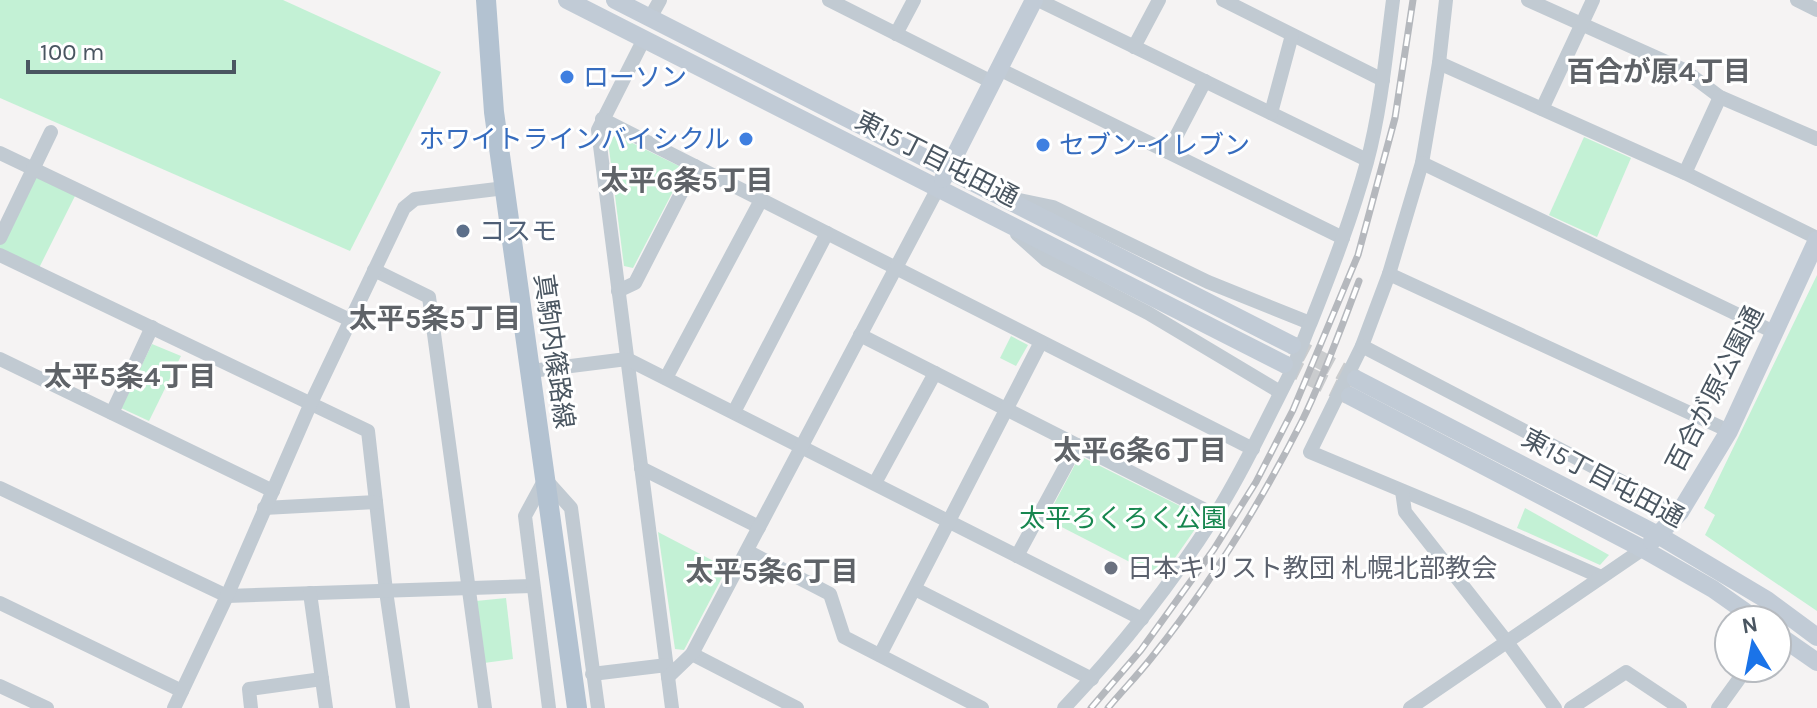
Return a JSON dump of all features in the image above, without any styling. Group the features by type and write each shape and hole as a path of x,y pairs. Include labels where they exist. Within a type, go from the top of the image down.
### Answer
{"main road":[{"name":"真駒内篠路線","path":"486,0 494,112 577,708"}],"street":[{"name":"東15丁目屯田通","path":"567,0 1284,364"},
{"name":"東15丁目屯田通","path":"615,0 1292,345"},
{"path":"650,18 660,0"},
{"path":"829,0 896,34 1168,152 1343,238"},
{"path":"896,34 914,0"},
{"path":"592,674 668,671 692,654 1036,0 1367,160"},
{"path":"1134,47 1159,0"},
{"path":"1223,0 1383,80"},
{"path":"1064,708 1142,619 1215,515 1289,377 1338,256 1367,160 1383,80 1393,0"},
{"path":"1446,0 1422,163 1389,274 1362,346 1310,452 1601,577"},
{"path":"1528,0 1684,70 1720,97 1817,139"},
{"path":"1542,109 1593,0"},
{"path":"1797,0 1817,10"},
{"path":"1271,113 1292,35"},
{"path":"644,39 598,130 672,708"},
{"path":"1439,63 1685,173 1817,239"},
{"path":"1168,152 1205,81"},
{"path":"1685,173 1720,97"},
{"path":"602,119 1253,449"},
{"path":"0,238 51,132"},
{"path":"0,153 350,320"},
{"path":"1422,163 1774,332"},
{"path":"618,291 635,283 695,166"},
{"path":"174,708 227,596 311,403 404,208 415,199 505,188"},
{"path":"1002,197 1053,207 1208,282 1310,323"},
{"path":"666,378 761,200"},
{"path":"1004,221 1046,260 1148,313 1280,392"},
{"path":"734,412 827,233"},
{"name":"百合が原公園通","path":"1643,549 1680,512 1729,431 1817,239"},
{"path":"0,255 368,431 403,708"},
{"path":"374,270 429,297 485,708"},
{"path":"1389,274 1729,431"},
{"path":"112,413 152,327"},
{"path":"860,335 1215,515"},
{"path":"880,655 1041,342"},
{"path":"1362,346 1680,512"},
{"path":"0,359 273,491"},
{"path":"531,371 627,359 1142,619"},
{"path":"875,483 935,373"},
{"name":"東15丁目屯田通","path":"1734,604 1643,549 1353,388 1658,535 1767,600 1817,637"},
{"path":"1017,556 1077,445"},
{"path":"641,468 759,527"},
{"path":"549,708 525,516 545,479 571,508 598,708"},
{"path":"0,488 227,596 532,586"},
{"path":"1402,491 1405,512 1555,708"},
{"path":"264,508 376,502"},
{"path":"1410,708 1643,549"},
{"path":"747,551 830,594 844,637 982,708"},
{"path":"915,589 1092,679"},
{"path":"310,593 326,708"},
{"path":"0,603 182,691"},
{"path":"1793,645 1817,662"},
{"path":"692,654 797,708"},
{"path":"1571,708 1626,672 1680,708"},
{"path":"251,708 249,689 322,679"},
{"path":"1718,708 1735,684"},
{"path":"0,686 47,708"}],"green space":[{"path":"0,0 283,0 441,72 350,251 0,98"},
{"path":"616,135 681,167 682,174 633,268 624,266 608,141"},
{"path":"1584,137 1631,158 1597,237 1549,215"},
{"path":"34,170 78,190 37,272 0,255 0,238"},
{"path":"1817,275 1817,611 1705,535 1715,515 1704,508"},
{"path":"1011,336 1028,345 1016,366 1000,358"},
{"path":"152,344 181,356 149,421 121,408"},
{"name":"太平ろくろく公園","path":"1084,458 1200,516 1200,522 1161,578 1046,519 1078,459"},
{"path":"1525,508 1609,555 1600,565 1517,528"},
{"path":"658,532 727,568 684,650 675,649"},
{"path":"506,598 513,659 484,663 476,601"}],"tunnel":[{"path":"1292,345 1356,379"},
{"path":"1284,364 1350,396"}],"railway":[{"path":"1091,708 1141,650 1214,549 1256,482 1293,410 1358,255 1395,118 1413,0"},
{"path":"1108,708 1173,630 1214,573 1251,513 1310,404 1359,281"}],"place":[{"name":"ローソン","path":"567,77"},
{"name":"ホワイトラインバイシクル","path":"746,139"},
{"name":"セブン-イレブン","path":"1043,145"},
{"name":"コスモ","path":"463,231"},
{"name":"日本キリスト教団 札幌北部教会","path":"1111,568"}],"district":[{"name":"百合が原4丁目","path":"1659,71"},
{"name":"太平6条5丁目","path":"687,180"},
{"name":"太平5条5丁目","path":"435,318"},
{"name":"太平5条4丁目","path":"130,376"},
{"name":"太平6条6丁目","path":"1140,450"},
{"name":"太平5条6丁目","path":"772,571"}]}
